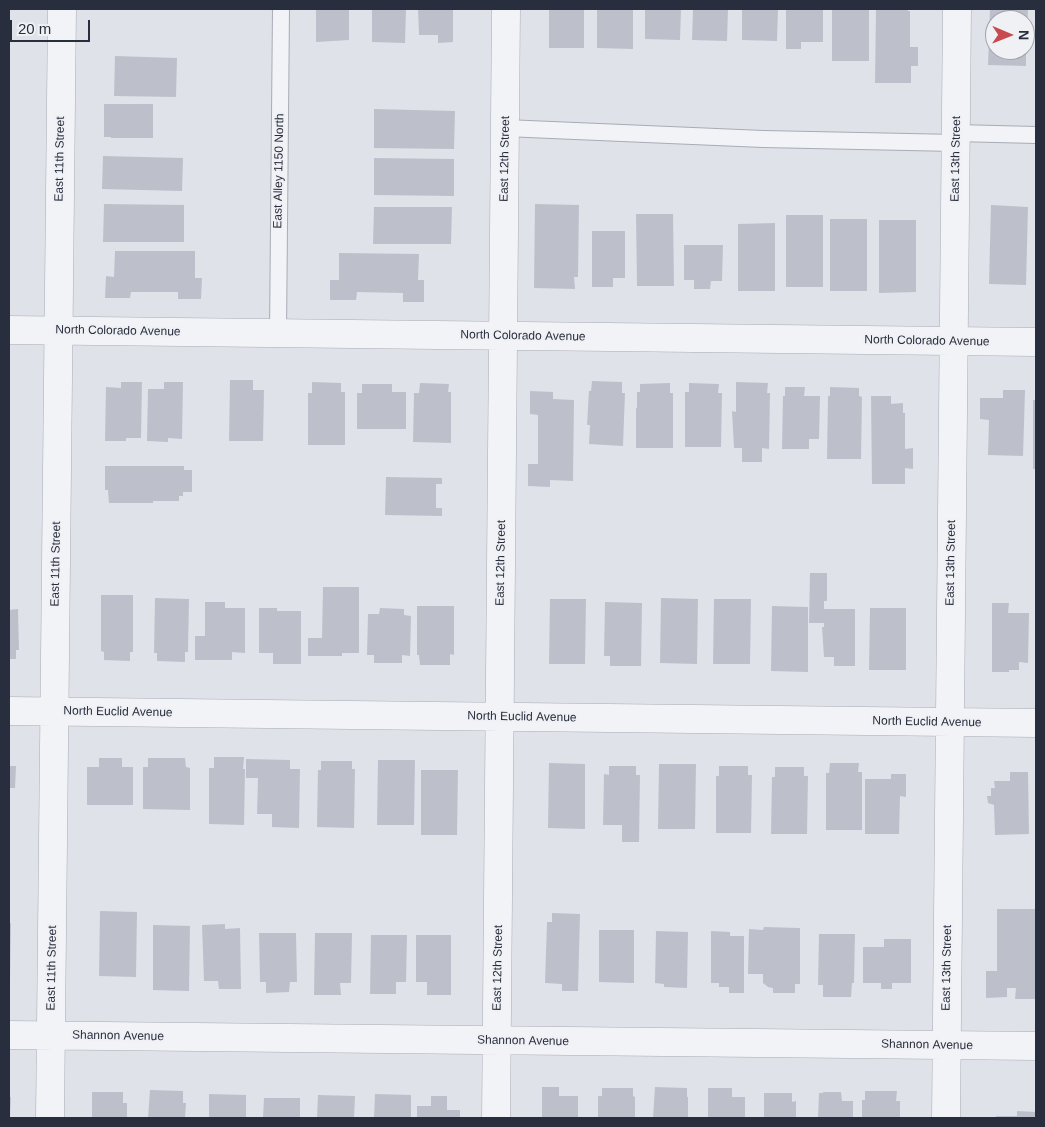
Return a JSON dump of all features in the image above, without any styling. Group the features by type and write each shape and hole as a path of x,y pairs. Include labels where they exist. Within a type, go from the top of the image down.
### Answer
{"street":[{"name":"East 11th Street","path":"50,1118 62,9"},
{"name":"East 12th Street","path":"496,1118 506,9"},
{"name":"East 13th Street","path":"946,1118 957,9"},
{"name":"North Colorado Avenue","path":"9,330 1036,342"},
{"name":"North Euclid Avenue","path":"9,711 1036,723"},
{"name":"Shannon Avenue","path":"9,1035 1036,1046"}],"lane":[{"name":"East Alley 1150 North","path":"278,333 281,9"},
{"path":"505,128 763,139 956,138 1036,135"}],"building":[{"path":"316,9 349,9 349,40 316,42"},
{"path":"372,9 406,9 405,43 372,42"},
{"path":"418,9 453,9 453,42 438,43 438,35 419,35"},
{"path":"549,9 584,9 584,48 549,48"},
{"path":"597,9 633,9 633,49 597,48"},
{"path":"645,9 681,9 680,40 645,39"},
{"path":"693,9 728,9 727,41 692,40"},
{"path":"742,9 778,9 777,41 742,40"},
{"path":"786,9 823,9 823,42 801,42 801,49 786,49"},
{"path":"832,9 869,9 869,61 832,61"},
{"path":"876,9 908,9 910,11 910,47 918,47 918,66 911,66 911,83 875,83"},
{"path":"990,9 1028,9 1028,10"},
{"path":"115,56 177,58 176,97 114,96"},
{"path":"988,60 1026,60 1026,66 988,65"},
{"path":"104,104 153,104 153,138 104,137"},
{"path":"374,109 455,111 454,149 374,148"},
{"path":"103,156 183,158 182,191 102,189"},
{"path":"374,158 454,159 454,196 374,195"},
{"path":"104,204 184,205 184,242 103,242"},
{"path":"535,204 579,205 578,277 574,277 575,289 534,288"},
{"path":"991,205 1028,207 1026,285 989,284"},
{"path":"374,207 452,207 451,244 373,244"},
{"path":"636,214 673,214 674,286 637,286"},
{"path":"786,215 823,215 823,287 786,287"},
{"path":"830,219 867,219 867,291 830,291"},
{"path":"879,220 916,220 916,292 879,293"},
{"path":"775,223 775,291 738,291 738,224"},
{"path":"592,231 625,231 625,278 613,278 613,287 592,287"},
{"path":"684,245 723,245 722,281 711,281 710,289 694,289 694,280 684,280"},
{"path":"115,251 195,251 195,278 202,278 201,299 178,299 178,292 131,292 130,298 105,298 106,276 114,277"},
{"path":"339,253 419,254 418,280 424,280 424,302 403,302 403,293 357,292 356,300 330,300 330,280 339,280"},
{"path":"230,380 253,380 253,390 264,390 263,441 229,441"},
{"path":"592,381 622,382 622,393 625,393 623,446 589,444 590,425 587,425 589,391 591,391"},
{"path":"121,382 142,382 141,438 126,438 126,441 105,441 106,387 121,388"},
{"path":"164,382 183,382 182,439 168,438 168,442 147,441 148,389 164,389"},
{"path":"312,382 341,383 341,392 345,392 345,445 308,445 308,393 312,393"},
{"path":"736,382 768,383 767,393 770,393 769,449 762,448 762,462 742,462 742,448 734,448 732,411 736,412"},
{"path":"420,383 449,384 448,392 451,392 451,443 413,442 414,393 419,393"},
{"path":"670,383 670,393 673,393 673,448 636,448 637,392 640,392 640,384"},
{"path":"689,383 719,384 718,393 722,393 721,447 685,447 685,392 689,392"},
{"path":"362,384 392,384 392,392 406,392 406,429 357,429 357,393 362,393"},
{"path":"785,387 805,387 804,396 820,396 819,439 809,439 809,449 782,449 783,396 785,396"},
{"path":"830,387 859,388 859,396 862,397 861,459 827,459 828,396 830,396"},
{"path":"1003,390 1025,390 1023,456 988,455 989,420 980,419 980,398 1003,398"},
{"path":"530,391 553,392 553,399 574,400 573,481 550,480 550,487 528,486 528,464 538,464 538,415 530,414"},
{"path":"871,396 891,396 891,404 903,403 903,413 905,413 905,449 913,448 913,469 905,468 905,484 872,484"},
{"path":"1033,400 1036,400 1036,469 1033,469"},
{"path":"105,466 184,466 184,470 192,470 192,492 183,492 183,496 179,496 179,501 109,503 108,490 105,490"},
{"path":"386,477 442,478 442,484 436,484 436,508 442,508 442,516 385,515"},
{"path":"810,573 827,573 827,601 824,601 824,609 855,609 855,666 834,666 834,657 824,657 822,627 824,627 824,623 809,623"},
{"path":"323,587 359,587 359,653 342,653 342,656 308,656 308,638 322,638"},
{"path":"101,595 133,595 133,652 130,652 130,661 104,660 104,652 101,651"},
{"path":"155,598 189,599 188,652 185,652 185,662 157,661 157,653 154,653"},
{"path":"661,598 698,599 697,664 660,663"},
{"path":"550,599 586,599 585,664 549,664"},
{"path":"714,599 751,599 750,664 713,664"},
{"path":"205,602 225,602 225,608 245,608 245,653 232,652 232,660 195,660 195,636 205,636"},
{"path":"605,602 642,603 641,666 610,666 610,656 604,656"},
{"path":"992,603 1009,603 1008,613 1029,613 1028,663 1019,662 1019,670 992,672"},
{"path":"417,606 454,606 454,655 450,654 450,665 420,665 419,655 417,655"},
{"path":"772,606 808,607 808,672 771,671"},
{"path":"259,608 277,608 277,611 301,611 301,664 273,664 273,653 259,653"},
{"path":"380,608 404,609 404,615 411,616 410,656 402,655 402,663 374,663 374,655 367,655 368,614 379,614"},
{"path":"870,608 906,608 906,670 869,670"},
{"path":"18,609 19,650 16,650 16,659 9,659 9,610"},
{"path":"214,757 244,757 244,825 209,824 209,768 214,768"},
{"path":"99,758 122,758 122,767 133,767 133,805 87,805 87,767 99,767"},
{"path":"148,758 185,758 186,767 190,768 190,810 143,809 143,767 148,767"},
{"path":"246,759 290,760 290,769 300,769 299,828 272,827 272,814 257,814 258,778 246,778"},
{"path":"378,760 415,760 414,825 377,825"},
{"path":"321,761 352,761 352,769 355,769 354,828 317,827 318,770 321,770"},
{"path":"549,763 585,764 585,829 548,828"},
{"path":"830,763 859,763 858,772 862,772 862,830 826,830 826,773 829,773"},
{"path":"659,764 696,764 695,829 658,829"},
{"path":"9,766 16,766 15,788 9,788"},
{"path":"609,766 636,766 636,775 640,775 639,842 622,842 622,825 603,825 604,774 609,775"},
{"path":"719,766 748,766 748,775 752,775 751,833 716,833 716,776 719,776"},
{"path":"775,767 804,767 804,776 808,776 807,834 771,834 772,777 775,777"},
{"path":"421,770 458,770 457,835 421,835"},
{"path":"1010,772 1028,772 1029,834 995,835 994,805 988,803 987,796 991,796 991,788 995,788 994,781 1010,781"},
{"path":"891,774 906,774 906,797 900,796 899,834 865,834 865,779 891,779"},
{"path":"997,909 1036,909 1036,999 1015,999 1016,988 1007,988 1007,997 986,998 986,971 997,971"},
{"path":"100,911 137,912 136,977 99,976"},
{"path":"552,913 580,914 578,991 562,991 562,984 545,983 547,922 552,922"},
{"path":"9,923 11,923 10,983 9,983"},
{"path":"225,924 225,929 240,928 241,989 219,989 218,981 204,981 202,925"},
{"path":"153,925 190,926 189,991 153,990"},
{"path":"764,927 800,928 800,984 795,984 795,993 773,993 773,988 763,983 763,974 748,974 749,929 763,930"},
{"path":"599,930 634,930 634,983 599,982"},
{"path":"656,931 688,932 687,988 664,987 664,984 655,983"},
{"path":"711,931 730,932 730,936 744,936 744,993 729,993 729,987 719,987 719,983 711,983"},
{"path":"259,933 296,933 297,982 290,982 289,992 266,993 266,982 260,982"},
{"path":"315,933 352,933 351,983 340,983 341,995 314,995"},
{"path":"819,934 855,934 854,983 852,983 851,997 823,997 823,985 818,985"},
{"path":"371,935 407,935 406,982 396,982 396,994 370,994"},
{"path":"416,935 451,935 451,995 427,995 427,982 416,982"},
{"path":"884,939 911,939 911,983 892,983 892,989 881,989 881,983 863,983 863,947 884,947"},
{"path":"542,1087 559,1087 559,1096 578,1096 578,1118 542,1118"},
{"path":"655,1087 687,1088 688,1118 653,1118"},
{"path":"602,1088 633,1088 635,1118 598,1118 598,1096 602,1096"},
{"path":"708,1088 732,1088 732,1097 745,1097 745,1118 708,1118"},
{"path":"150,1090 183,1091 183,1103 186,1103 185,1118 148,1118"},
{"path":"865,1091 897,1091 896,1101 900,1101 900,1118 862,1118 862,1100 865,1100"},
{"path":"92,1092 123,1092 123,1103 127,1103 127,1118 92,1118"},
{"path":"841,1092 842,1101 853,1101 853,1118 818,1118 819,1093"},
{"path":"764,1093 792,1093 792,1102 796,1101 796,1118 764,1118"},
{"path":"209,1094 246,1095 246,1118 209,1118"},
{"path":"375,1094 411,1095 411,1118 374,1118"},
{"path":"318,1095 355,1096 354,1118 317,1118"},
{"path":"431,1096 447,1096 447,1110 460,1110 460,1118 417,1118 417,1106 431,1106"},
{"path":"9,1097 11,1097 10,1118 9,1118"},
{"path":"264,1098 300,1098 300,1118 263,1118"},
{"path":"1017,1111 1036,1112 1036,1118 996,1118 996,1116 1017,1116"}]}
